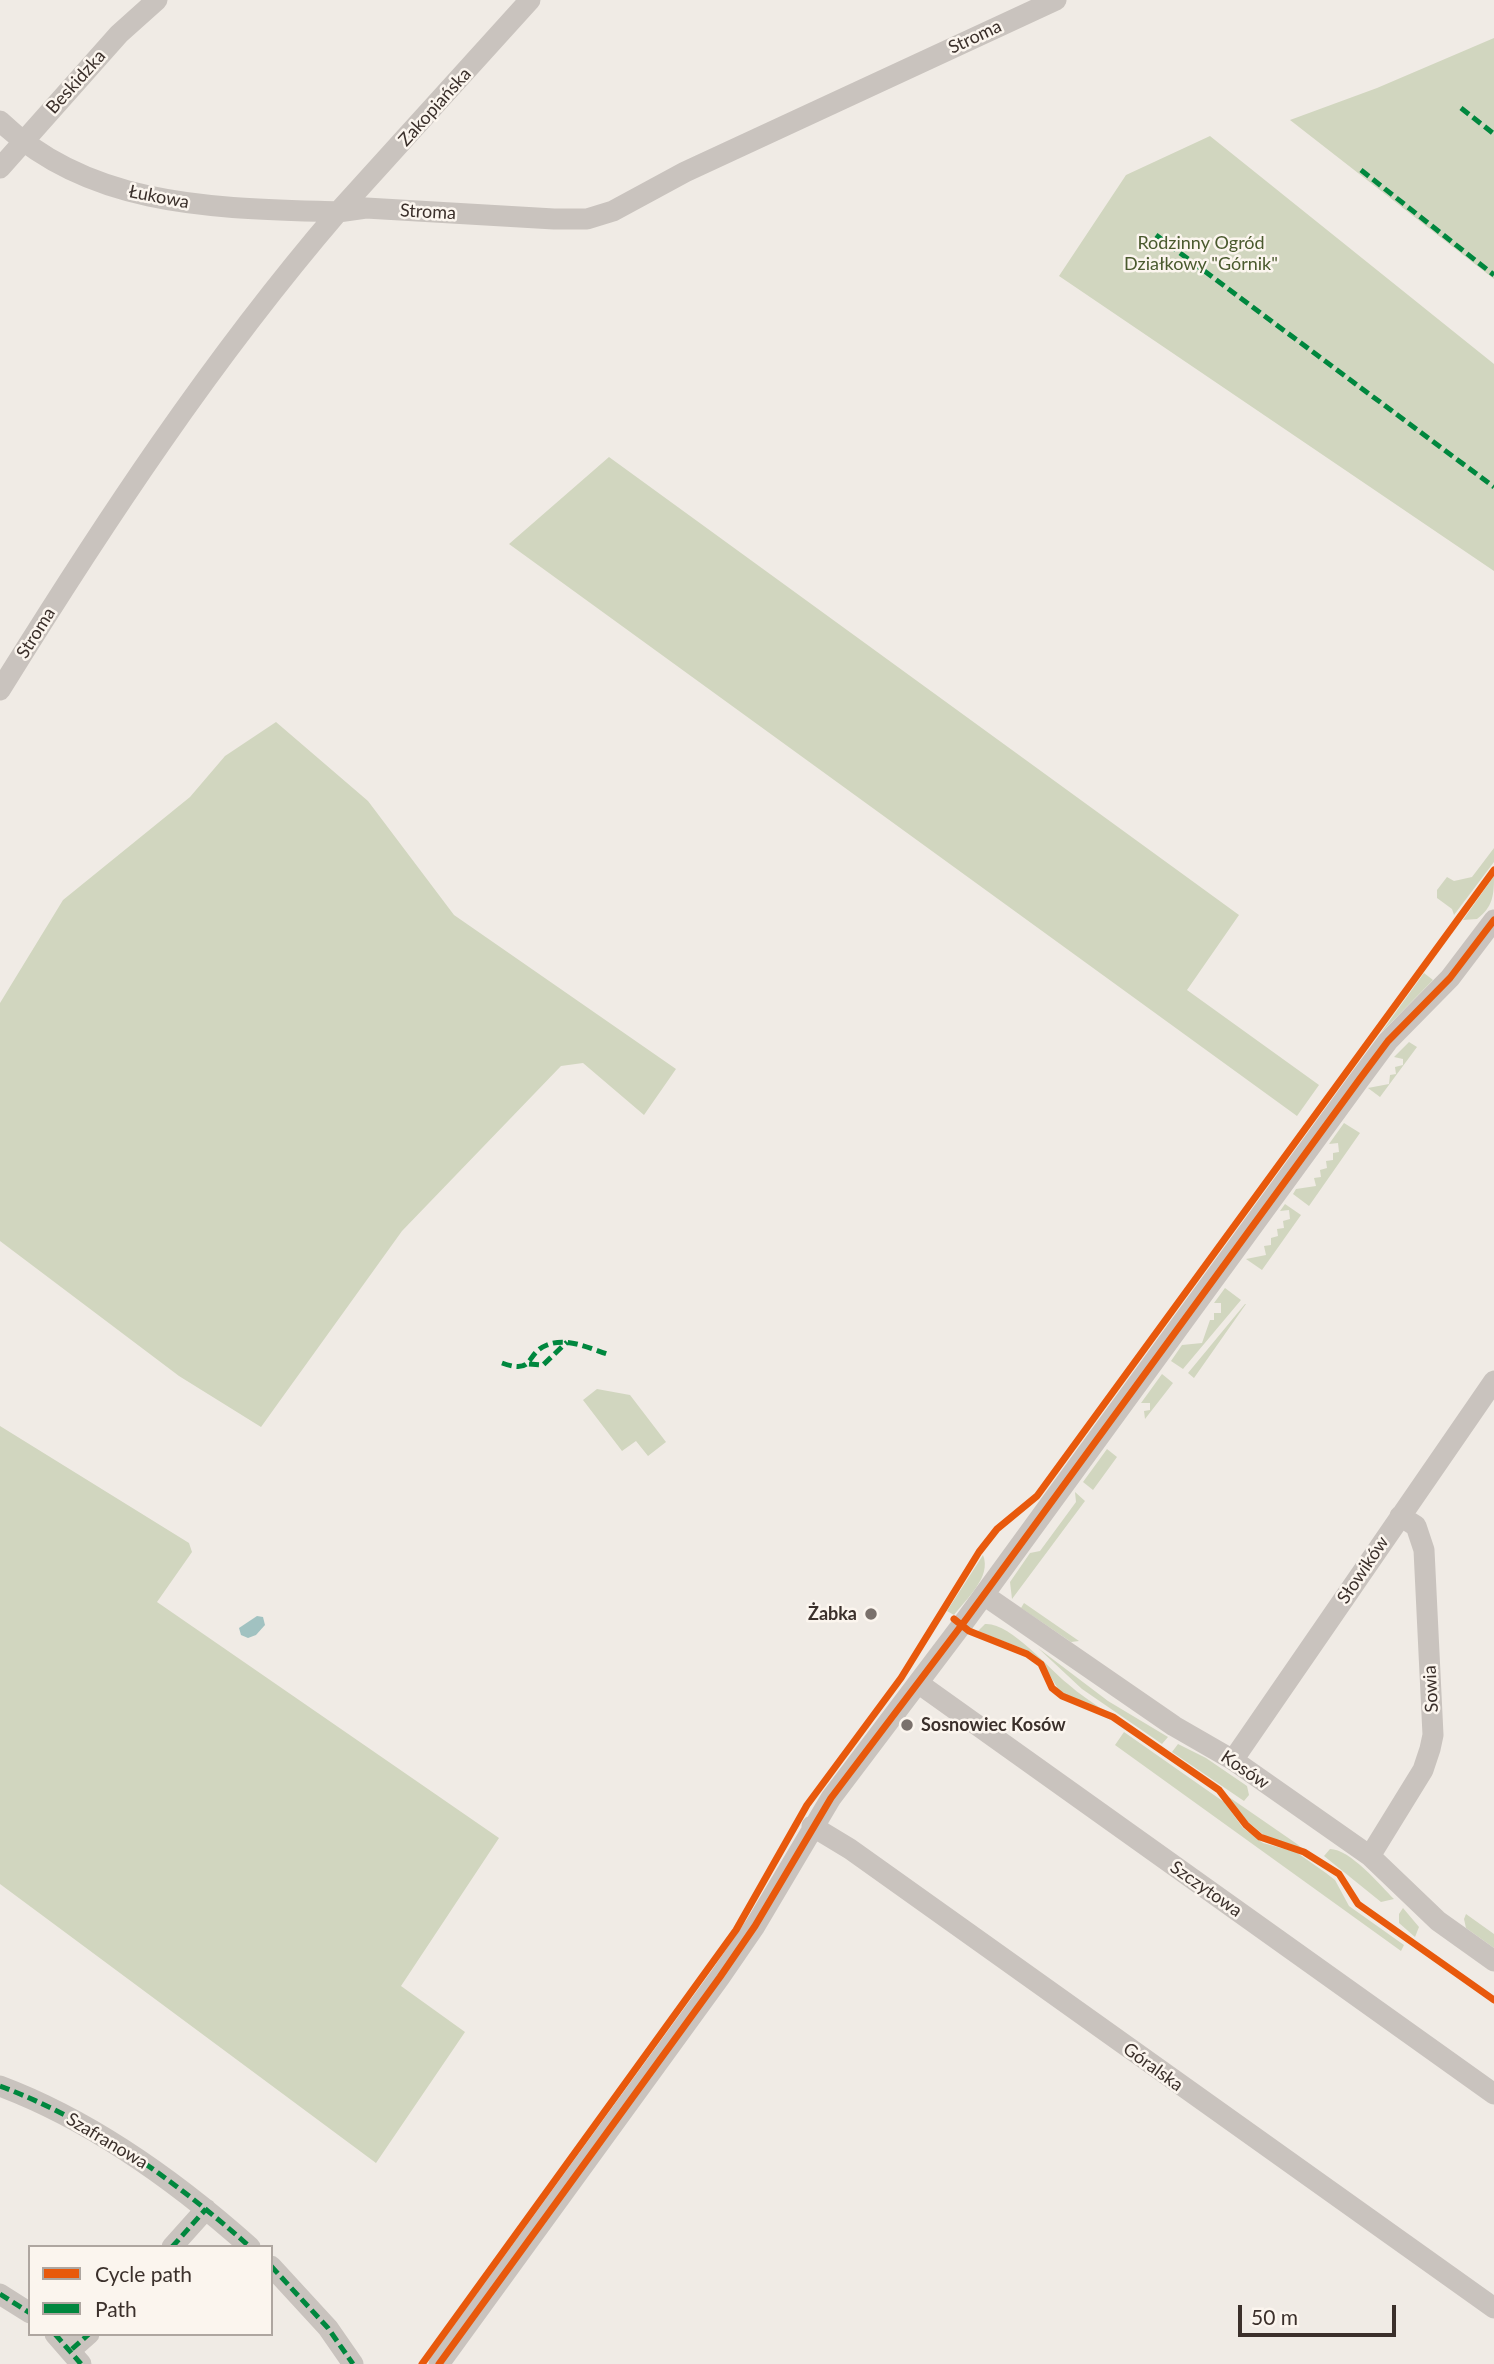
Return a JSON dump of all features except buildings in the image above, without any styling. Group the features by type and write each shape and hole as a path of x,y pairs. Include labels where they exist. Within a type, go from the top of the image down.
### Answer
{"street":[{"name":"Beskidzka","path":"0,168 119,34 157,0"},
{"name":"Zakopiańska","path":"338,212 530,0"},
{"name":"Stroma","path":"0,690 109,517 292,266 338,212 366,208 587,219 613,211 685,172 1056,0"},
{"name":"Łukowa","path":"0,121 22,142 71,173 117,189 223,208 338,212"},
{"path":"439,2364 720,1977 755,1926 812,1826 1385,1046 1450,978 1494,920"},
{"name":"Słowików","path":"1233,1760 1494,1381"},
{"name":"Sowia","path":"1370,1856 1423,1770 1433,1735 1424,1550 1416,1526 1400,1516"},
{"name":"Kosów","path":"984,1595 1154,1713 1233,1760 1370,1856 1438,1921 1494,1961"},
{"name":"Szczytowa","path":"918,1683 1494,2094"},
{"name":"Góralska","path":"812,1826 880,1870 1494,2308"},
{"name":"Szafranowa","path":"0,2086 58,2112 158,2172 248,2245"},
{"path":"174,2245 206,2209"},
{"path":"273,2268 328,2328 353,2364"},
{"path":"0,2294 28,2312"},
{"path":"57,2336 76,2357 88,2336"}],"green space":[{"path":"1494,38 1494,279 1290,120 1377,88"},
{"name":"Rodzinny Ogród Działkowy \"Górnik\"","path":"1210,136 1494,364 1494,571 1059,276 1126,175"},
{"path":"609,457 1239,915 1187,990 1319,1085 1297,1116 509,544"},
{"path":"276,722 368,801 454,915 676,1069 644,1115 583,1063 561,1066 402,1231 261,1427 179,1376 0,1241 0,1003 63,900 190,797 225,756"},
{"path":"1494,848 1494,862 1454,915 1452,909 1437,898 1437,890 1447,877 1454,881 1472,877"},
{"path":"1494,876 1493,895 1486,910 1477,919 1463,920"},
{"path":"1424,973 1433,980 1380,1034"},
{"path":"1409,1042 1417,1047 1380,1097 1368,1088 1389,1084 1390,1075 1396,1074 1395,1067 1403,1065 1403,1059 1394,1057"},
{"path":"1344,1123 1360,1133 1309,1206 1293,1194 1296,1189 1316,1186 1314,1178 1321,1177 1320,1170 1327,1168 1326,1161 1333,1160 1333,1153 1339,1152 1338,1143 1329,1144"},
{"path":"1285,1204 1301,1215 1262,1270 1246,1259 1266,1255 1264,1246 1271,1245 1271,1238 1278,1236 1277,1229 1284,1228 1283,1221 1290,1219 1289,1210 1280,1211"},
{"path":"1225,1288 1241,1300 1183,1369 1171,1361 1182,1345 1202,1343 1210,1320 1214,1320 1214,1313 1221,1313 1221,1303 1214,1303"},
{"path":"1246,1304 1194,1378 1188,1373"},
{"path":"1162,1374 1173,1383 1145,1419 1144,1411 1150,1410 1150,1403 1141,1403"},
{"path":"597,1389 630,1395 666,1442 648,1456 636,1441 622,1451 583,1400"},
{"path":"0,1426 189,1543 192,1552 157,1602 499,1838 401,1986 465,2032 376,2163 0,1884"},
{"path":"1107,1449 1117,1457 1093,1490 1083,1482"},
{"path":"1075,1492 1085,1501 1012,1599 1010,1582 1030,1553 1040,1551 1076,1502"},
{"path":"983,1555 985,1563 981,1579 954,1615 947,1611"},
{"path":"1024,1603 1079,1641 1071,1642 1021,1608"},
{"path":"985,1624 995,1625 1017,1638 1072,1688 1103,1710 1060,1692 1041,1661 1026,1650 978,1631"},
{"path":"1038,1648 1108,1701 1168,1737 1162,1744 1082,1689"},
{"path":"1124,1732 1224,1802 1243,1828 1263,1843 1296,1852 1335,1880 1349,1906 1404,1945 1401,1951 1115,1745"},
{"path":"1178,1744 1206,1758 1247,1786 1249,1795 1244,1801 1172,1752"},
{"path":"1226,1795 1304,1850 1265,1836 1247,1821"},
{"path":"1330,1849 1355,1861 1394,1899 1381,1902 1324,1856"},
{"path":"1403,1908 1419,1927 1415,1937 1399,1923 1399,1914"},
{"path":"1466,1914 1494,1934 1494,1948 1466,1928"}],"water":[{"path":"257,1616 263,1617 265,1625 256,1635 248,1638 241,1635 239,1628"}],"marked path":[{"path":"1461,108 1494,134"},
{"path":"1361,170 1494,275"},
{"path":"1156,235 1494,487"},
{"path":"502,1363 520,1367 529,1362 540,1349 562,1342 578,1344 607,1354"},
{"path":"529,1364 543,1365 567,1342"},
{"path":"0,2086 68,2117 132,2155 193,2199 248,2245"},
{"path":"174,2245 206,2209"},
{"path":"273,2268 328,2328 353,2364"},
{"path":"0,2294 28,2312"},
{"path":"57,2336 81,2364"},
{"path":"72,2349 87,2336"}],"cycle path":[{"path":"422,2364 736,1930 807,1805 901,1678 979,1552 997,1529 1037,1496 1494,870"},
{"path":"439,2364 720,1977 755,1926 831,1798 967,1618 1388,1041 1450,978 1494,920"},
{"path":"954,1619 969,1631 1027,1654 1041,1664 1052,1688 1062,1696 1113,1717 1219,1790 1246,1825 1260,1837 1304,1852 1339,1874 1358,1904 1494,2000"}],"place":[{"name":"Żabka","path":"871,1614"},
{"name":"Sosnowiec Kosów","path":"907,1725"}]}
